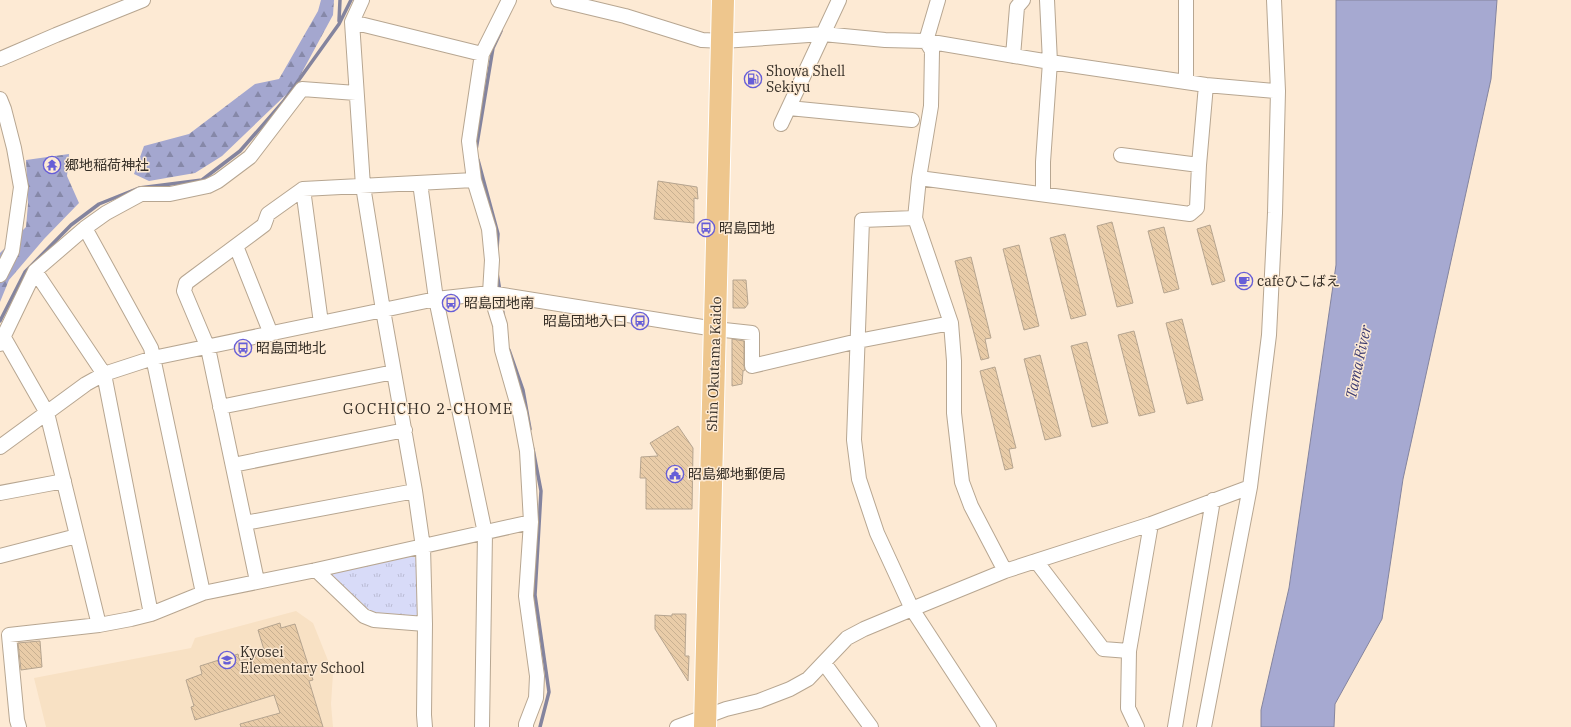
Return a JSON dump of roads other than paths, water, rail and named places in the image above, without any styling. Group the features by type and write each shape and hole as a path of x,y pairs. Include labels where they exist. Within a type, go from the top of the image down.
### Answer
{"main road":[{"name":"Shin Okutama Kaido","path":"705,722 723,0"}],"street":[{"path":"0,59 56,34 143,0"},
{"path":"362,0 352,22 363,186 383,310 405,430 423,547 425,727"},
{"path":"509,0 482,54 469,141 474,180 489,229 502,350 520,413 527,452 531,522 526,596 537,676 536,698 526,727"},
{"path":"558,0 625,16 702,40 723,41 823,34 885,40 926,41 1050,62 1206,85 1274,91"},
{"path":"782,124 839,0"},
{"path":"938,0 926,41 932,51 931,106 919,178 915,218 950,323 954,361 954,413 962,482 971,506 1005,571"},
{"path":"1013,56 1017,7 1024,0"},
{"path":"1043,194 1043,162 1050,62 1047,0"},
{"path":"1186,0 1186,82"},
{"path":"1204,727 1250,487 1269,335 1275,213 1278,91 1274,0"},
{"path":"352,22 482,54"},
{"path":"919,178 1190,214 1196,208 1206,85"},
{"path":"99,625 47,413 2,340 35,271 106,212 141,194 170,194 208,186 218,181 250,157 302,89 356,93"},
{"path":"0,99 14,148 21,187 12,251 0,275"},
{"path":"789,108 912,120"},
{"path":"1120,155 1199,165"},
{"path":"257,581 208,348 184,291 186,283 264,224 268,214 303,189 474,180"},
{"path":"420,183 436,299 485,533 482,727"},
{"path":"303,189 321,323"},
{"path":"915,218 862,220 854,440 859,480 877,533 912,609 989,727"},
{"path":"85,228 151,348 203,593"},
{"path":"236,246 270,334"},
{"path":"35,271 104,374 151,614"},
{"path":"0,447 86,384 104,374 154,358 208,348 436,299 497,294 715,329 752,333 752,366 858,341 950,323"},
{"path":"220,407 394,372"},
{"path":"233,465 405,430"},
{"path":"0,493 64,481"},
{"path":"676,727 705,722 726,709 759,701 790,689 808,678 847,638 864,629 1005,571 1151,524 1250,487"},
{"path":"245,523 415,491"},
{"path":"1175,727 1213,500"},
{"path":"19,727 17,720 9,635 99,625 151,614 203,593 423,547 531,522"},
{"path":"1136,727 1128,708 1129,651 1151,524"},
{"path":"0,556 77,536"},
{"path":"1036,561 1103,649 1129,651"},
{"path":"316,570 364,616 374,620 425,624"},
{"path":"824,663 871,727"}],"water":[{"name":"Tama River","path":"1336,0 1497,0 1491,79 1403,479 1382,619 1335,704 1334,727 1261,727 1261,710 1289,588 1336,265"}],"waterway":[{"path":"339,21 340,0"},
{"path":"0,321 25,272 71,225 99,204 139,188 202,180 240,151 283,102 339,24 351,0"},
{"path":"476,150 493,48 501,31"},
{"path":"478,160 498,234 497,249"},
{"path":"497,273 500,291"},
{"path":"501,299 503,314"},
{"path":"509,350 523,390 530,429"},
{"path":"533,449 541,491 535,595 549,692 540,727"}],"place":[{"name":"Showa Shell Sekiyu","path":"753,79"},
{"name":"郷地稲荷神社","path":"52,165"},
{"name":"昭島団地","path":"706,228"},
{"name":"cafeひこばえ","path":"1244,281"},
{"name":"昭島団地南","path":"451,303"},
{"name":"昭島団地入口","path":"640,321"},
{"name":"昭島団地北","path":"243,348"},
{"name":"昭島郷地郵便局","path":"675,474"},
{"name":"Kyosei Elementary School","path":"227,660"}],"district":[{"name":"GOCHICHO 2-CHOME","path":"428,408"}]}
